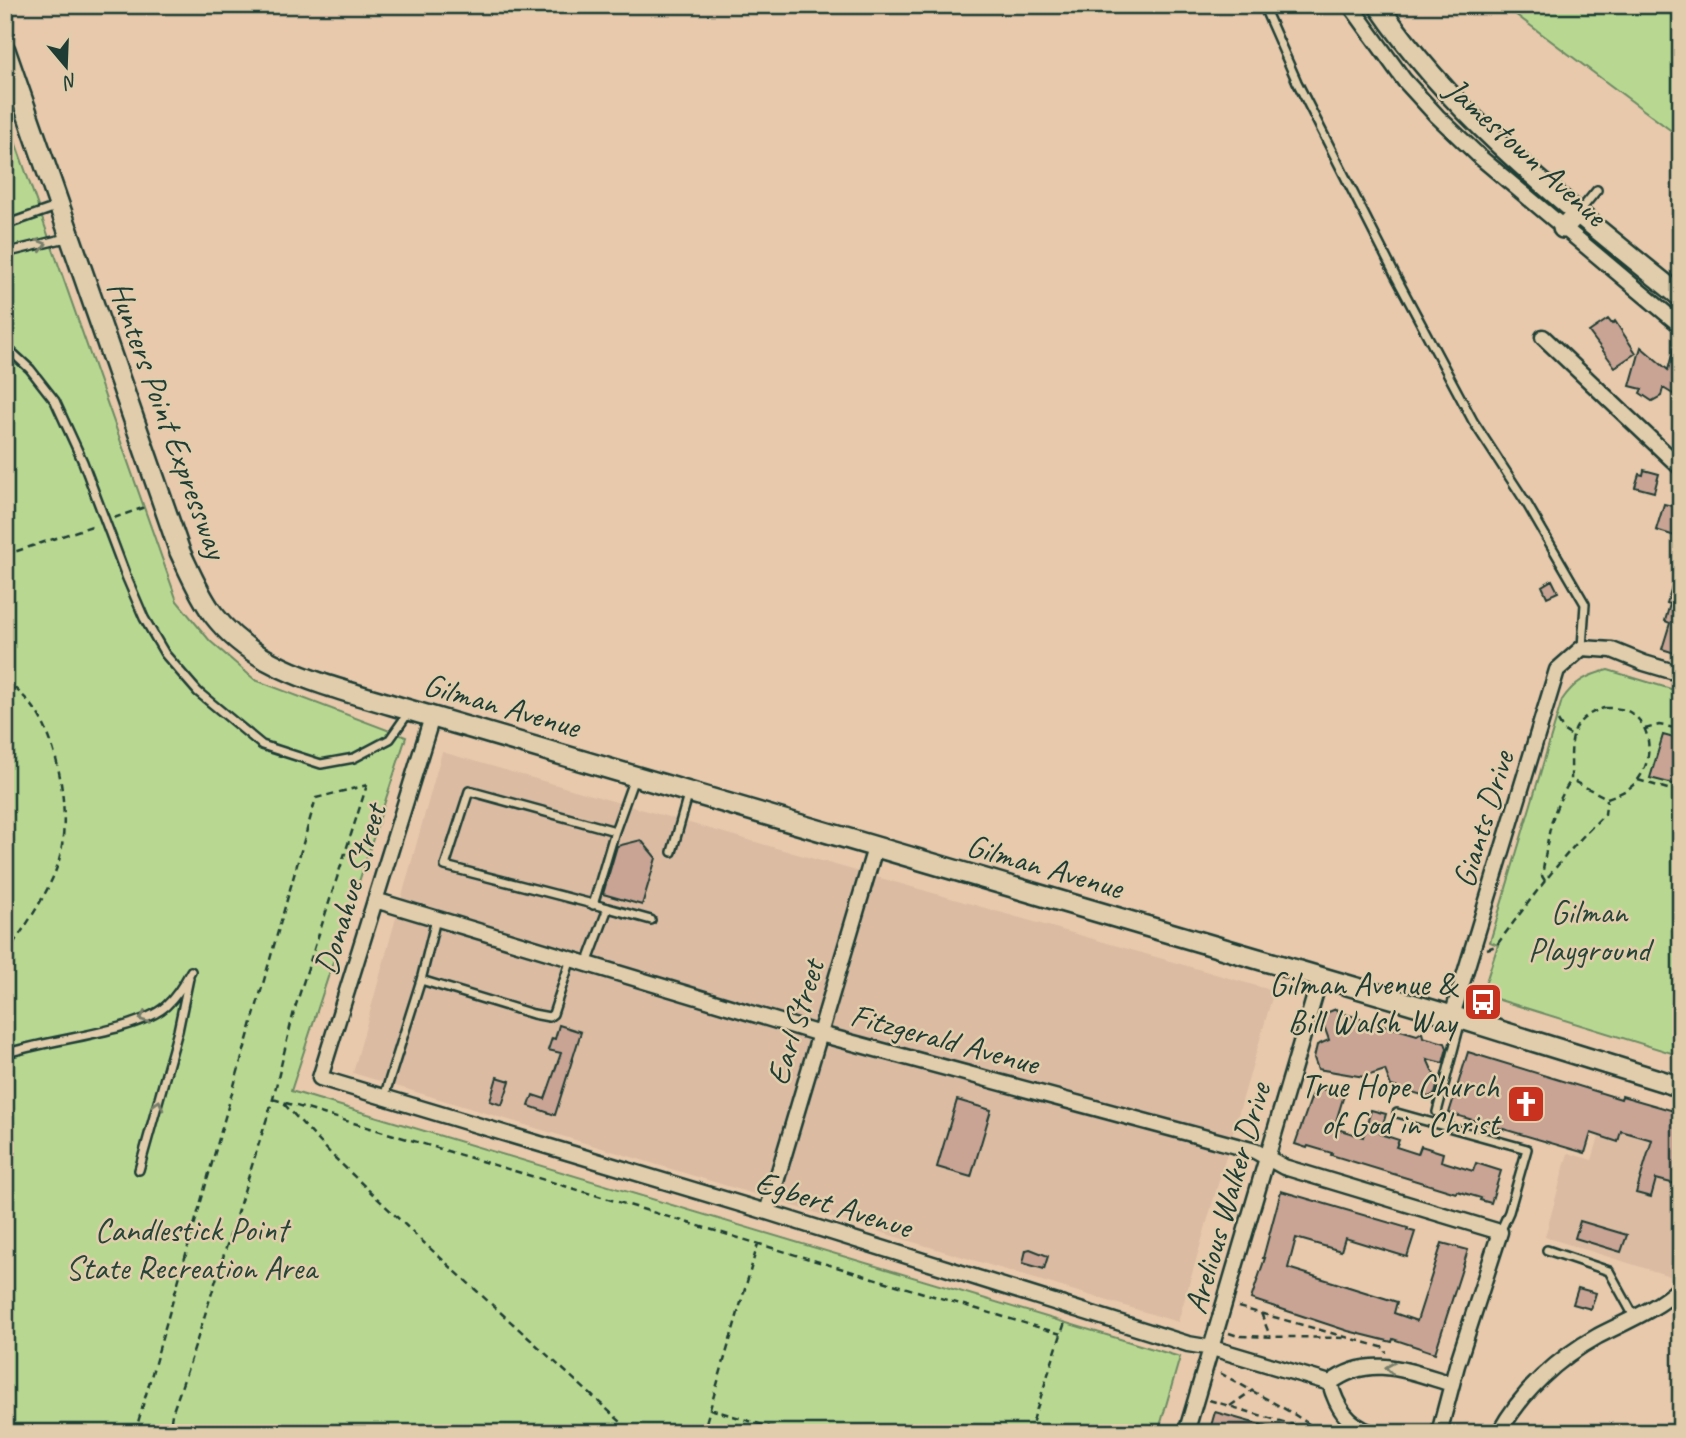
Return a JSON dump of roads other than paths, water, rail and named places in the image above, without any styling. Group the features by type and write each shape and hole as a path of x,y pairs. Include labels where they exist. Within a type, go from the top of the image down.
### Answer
{"street":[{"name":"Jamestown Avenue","path":"1350,5 1388,60 1437,117 1481,158 1681,326"},
{"name":"Jamestown Avenue","path":"1378,5 1419,62 1502,147 1681,298"},
{"name":"Hunters Point Expressway","path":"5,50 180,552 200,595 225,628 255,654 289,671 401,708"},
{"path":"1563,228 1578,212"},
{"path":"1543,337 1681,468"},
{"path":"1582,648 1612,650 1681,674"},
{"name":"Giants Drive","path":"1456,1018 1471,953 1557,670 1582,648"},
{"name":"Gilman Avenue","path":"401,708 1456,1018 1681,1087"},
{"name":"Donahue Street","path":"320,1078 432,717"},
{"name":"Earl Street","path":"767,1212 875,848"},
{"name":"Fitzgerald Avenue","path":"375,900 820,1034 1255,1151 1284,1167 1500,1232"},
{"name":"Arelious Walker Drive","path":"1186,1433 1320,978"},
{"name":"Egbert Avenue","path":"320,1078 767,1212 1188,1344 1212,1348 1330,1383"},
{"path":"1439,1433 1500,1232"},
{"path":"1499,1433 1528,1392 1559,1363 1599,1336 1668,1299 1681,1287"},
{"path":"1372,1433 1365,1431 1344,1415 1334,1400 1330,1383 1344,1372 1363,1366 1388,1366 1452,1384"}],"lane":[{"path":"1264,5 1297,82 1473,421 1527,504 1585,604 1582,648"},
{"path":"1578,212 1597,190"},
{"path":"5,225 59,206"},
{"path":"5,253 70,237"},
{"path":"5,345 30,369 55,401 73,439 135,598 165,654 188,682 262,745 321,764 354,758 390,739 401,708"},
{"path":"593,905 634,776"},
{"path":"615,831 468,792 445,866 652,920"},
{"path":"672,852 689,792"},
{"path":"587,964 608,908"},
{"path":"384,1097 421,979 436,919"},
{"path":"421,979 549,1017 553,1014 571,959"},
{"path":"5,1054 141,1021 164,1007 182,987 191,971 178,1031 139,1170"},
{"path":"1437,1112 1456,1018"},
{"path":"1397,1112 1527,1149 1509,1212 1500,1232"},
{"path":"1547,1251 1609,1270 1635,1319"}],"place":[{"name":"Gilman Avenue & Bill Walsh Way","path":"1483,1002"},
{"name":"True Hope Church of God in Christ","path":"1526,1104"}],"park label":[{"name":"Gilman Playground","path":"1589,930"},
{"name":"Candlestick Point State Recreation Area","path":"191,1248"}]}
